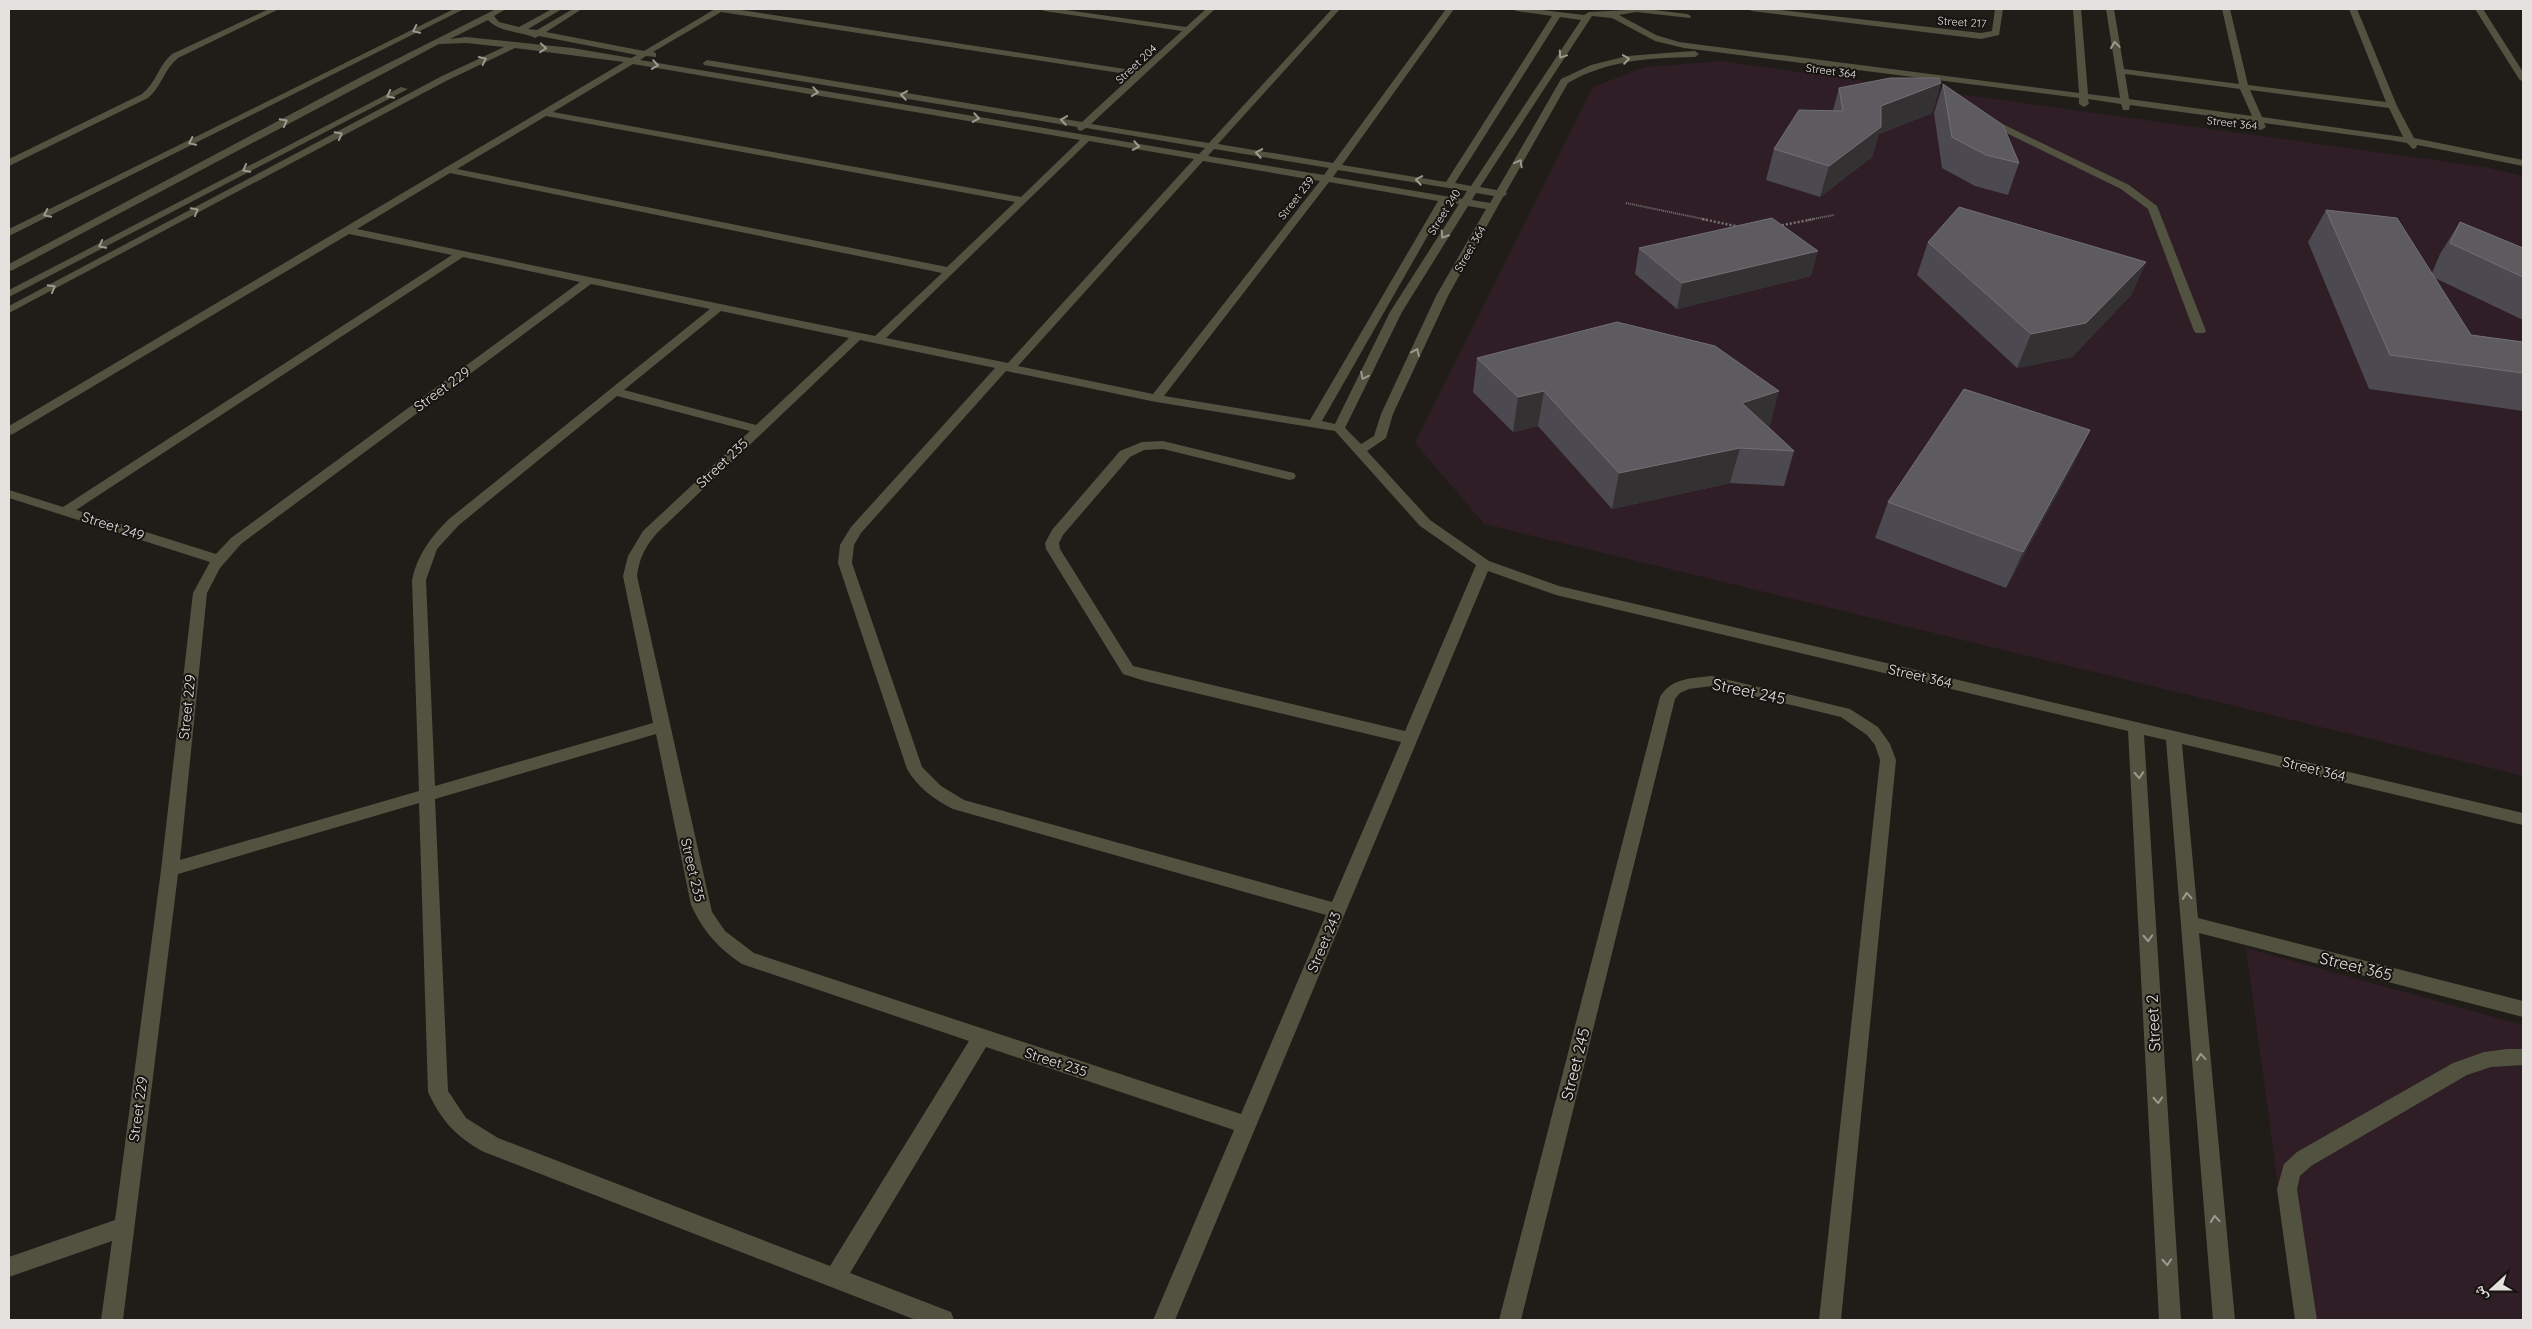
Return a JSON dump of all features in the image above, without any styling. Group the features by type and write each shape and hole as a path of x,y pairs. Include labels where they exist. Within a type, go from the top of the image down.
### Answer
{"street":[{"path":"9,163 145,96 158,85 161,70 175,56 275,9"},
{"path":"9,232 460,9"},
{"path":"9,268 502,9"},
{"path":"9,294 308,137 496,43 558,9"},
{"path":"9,310 443,79 539,32 578,9"},
{"path":"9,431 720,9 1142,74"},
{"path":"1044,9 1189,30"},
{"name":"Street 204","path":"1075,134 1211,9"},
{"path":"1336,9 1202,157 856,530 847,542 844,551 845,563 915,769 929,786 943,797 960,804 1337,911"},
{"name":"Street 239","path":"1156,398 1327,178 1450,9"},
{"path":"1516,9 1557,15 1587,16 1608,11 1636,10 1687,16"},
{"name":"Street 217","path":"1752,9 1981,36 1996,33 1999,9"},
{"path":"2078,9 2083,100"},
{"path":"2110,9 2118,71 2125,105"},
{"path":"2226,9 2244,88 2259,124"},
{"path":"2353,9 2392,106 2415,150"},
{"path":"2479,9 2523,79"},
{"name":"Street 364","path":"1608,11 1651,37 1666,42 2083,100"},
{"path":"1449,186 1557,15"},
{"path":"489,16 496,24 521,30 644,53 1086,124 1502,194"},
{"name":"Street 240","path":"1339,428 1396,312 1464,203 1587,16"},
{"path":"437,42 466,40 572,51 1075,134 1494,207"},
{"name":"Street 364","path":"1359,451 1380,438 1387,414 1442,296 1502,194 1564,81 1574,74 1616,61 1669,55 1728,57 2125,105 2259,124 2486,161 2523,171"},
{"path":"2118,71 2392,106"},
{"path":"545,113 1023,200"},
{"path":"1973,113 2125,188 2146,201 2156,213 2200,331"},
{"name":"Street 364","path":"2259,124 2410,140 2485,153 2523,163"},
{"path":"878,340 1088,137"},
{"path":"448,170 950,271"},
{"path":"1314,424 1444,199"},
{"path":"347,230 1156,398 1339,428"},
{"path":"67,510 461,254"},
{"name":"Street 229","path":"112,1320 122,1227 170,870 200,593 206,576 217,560 236,541 589,280"},
{"path":"719,307 454,522 440,536 424,558 418,580 438,1092 448,1115 466,1133 491,1145 943,1320"},
{"name":"Street 235","path":"857,336 653,529 640,544 631,560 630,576 700,905 709,926 726,945 748,959 1247,1125"},
{"path":"616,392 758,429"},
{"name":"Street 364","path":"1339,428 1425,523 1484,564 1556,590 2173,735 2523,820"},
{"path":"1289,476 1163,445 1142,446 1125,454 1057,533 1052,543 1053,549 1128,670 1145,676 1410,738"},
{"name":"Street 249","path":"9,494 67,510 217,560"},
{"name":"Street 243","path":"1164,1320 1484,564"},
{"name":"Street 245","path":"1510,1320 1668,696 1675,689 1686,684 1712,681 1845,713 1862,722 1876,733 1885,746 1888,760 1830,1320"},
{"path":"170,870 662,726"},
{"name":"Street 2","path":"2136,727 2170,1320"},
{"path":"2173,735 2224,1320"},
{"name":"Street 365","path":"2190,924 2523,1008"},
{"path":"835,1278 982,1037"},
{"path":"2306,1320 2287,1190 2291,1171 2304,1159 2460,1069 2480,1060 2500,1056 2523,1057"},
{"path":"9,1267 122,1227"}],"path":[{"path":"1626,203 1746,228"},
{"path":"1775,227 1834,215"}],"shaded area":[{"path":"1721,61 2485,167 2523,176 2523,776 1484,524 1415,443 1593,87 1645,67"},
{"path":"2246,948 2523,1025 2523,1320 2296,1320"}],"building":[{"path":"1890,78 1939,78 1941,83 1881,106 1881,127 1829,166 1774,149 1799,110 1843,111 1839,88"},
{"path":"1943,84 2003,125 2019,163 1986,155 1952,137"},
{"path":"1959,207 2146,262 2086,323 2031,334 1928,242"},
{"path":"2326,210 2397,218 2471,335 2523,342 2523,373 2390,355"},
{"path":"1772,218 1818,251 1682,283 1639,248"},
{"path":"2460,222 2523,248 2523,277 2450,243"},
{"path":"1617,322 1715,346 1779,391 1742,403 1794,451 1740,448 1619,473 1544,391 1518,397 1477,358"},
{"path":"1964,389 2090,430 2023,552 1888,502"}]}
